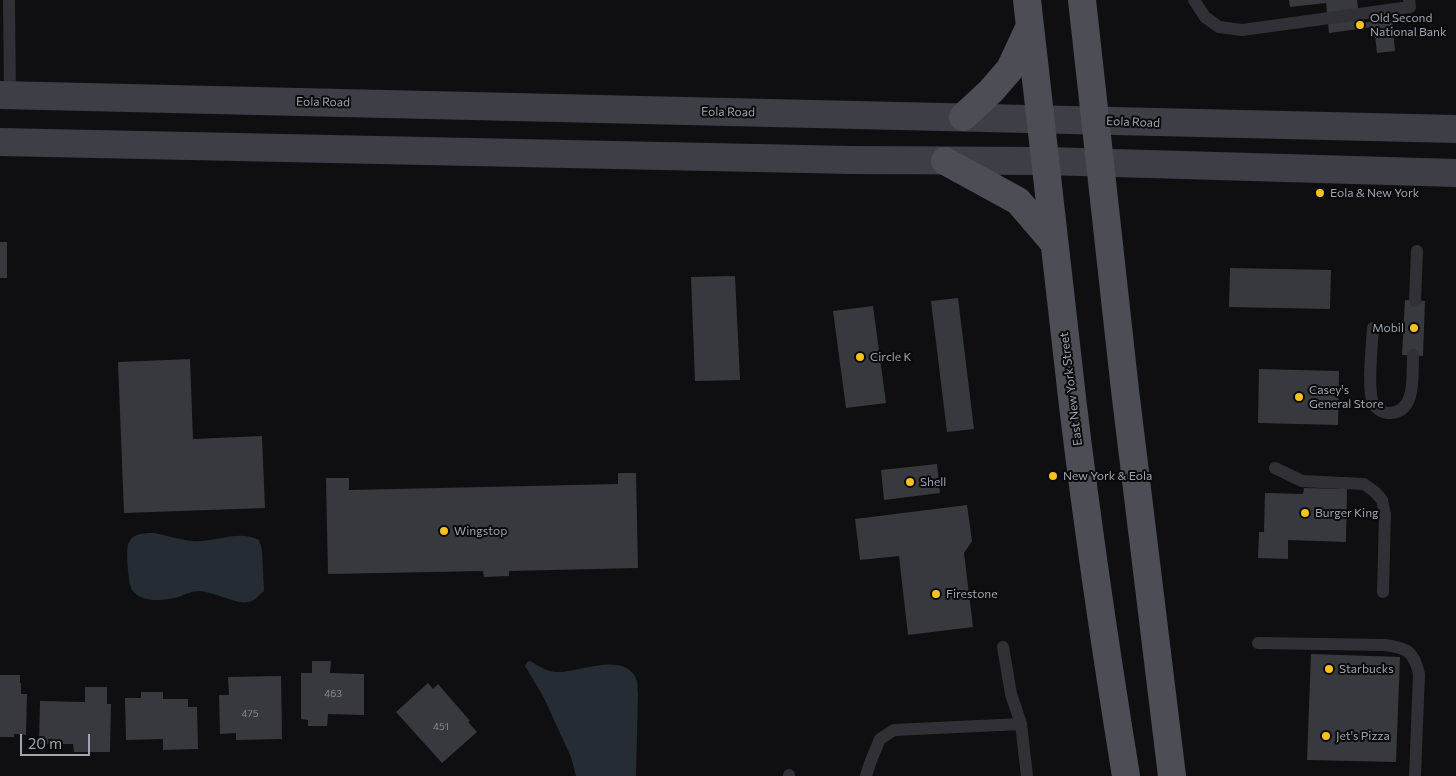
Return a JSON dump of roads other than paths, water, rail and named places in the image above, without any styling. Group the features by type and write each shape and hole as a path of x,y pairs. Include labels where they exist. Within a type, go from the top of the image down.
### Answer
{"main road":[{"path":"1082,0 1125,390 1172,776"},
{"path":"963,117 991,91 1010,69 1028,13"},
{"name":"East New York Street","path":"1028,13 1084,495 1126,776"},
{"name":"Eola Road","path":"5,95 1456,129"},
{"path":"0,142 643,156 1046,161 1456,173"},
{"path":"945,161 1018,201 1054,243"}],"lane":[{"path":"5,95 9,0"},
{"path":"1194,0 1204,16 1219,27 1242,30 1410,6 1409,0"},
{"path":"1415,301 1417,251"},
{"path":"1373,328 1371,384 1373,403 1378,409 1392,413 1404,408 1408,403 1413,355"},
{"path":"1275,468 1302,481 1364,484 1382,500 1385,514 1383,592"},
{"path":"1258,643 1384,645 1398,647 1410,652 1416,660 1419,674 1415,776"},
{"path":"1003,648 1011,694 1020,724 1026,776"},
{"path":"866,776 880,739 894,730 1020,724"}],"place":[{"name":"Old Second National Bank","path":"1360,25"},
{"name":"Eola & New York","path":"1320,193"},
{"name":"Mobil","path":"1414,328"},
{"name":"Circle K","path":"860,357"},
{"name":"Casey's General Store","path":"1299,397"},
{"name":"New York & Eola","path":"1053,476"},
{"name":"Shell","path":"910,482"},
{"name":"Burger King","path":"1305,513"},
{"name":"Wingstop","path":"444,531"},
{"name":"Firestone","path":"936,594"},
{"name":"Starbucks","path":"1329,669"},
{"name":"Jet's Pizza","path":"1326,736"}]}
